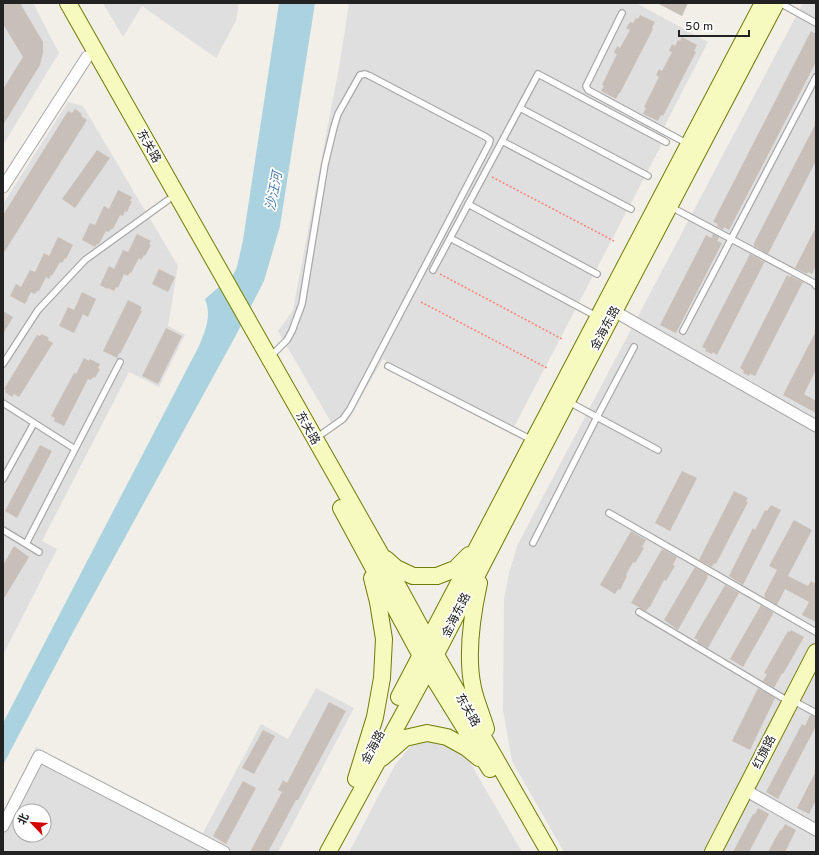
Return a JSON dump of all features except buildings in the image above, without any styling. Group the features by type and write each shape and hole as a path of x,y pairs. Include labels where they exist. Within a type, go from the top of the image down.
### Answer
{"main road":[{"name":"东关路","path":"56,3 335,497 373,554"},
{"name":"东关路","path":"68,3 315,440 373,554 428,654 491,761 549,852"},
{"name":"金海东路","path":"481,553 533,441 764,3"},
{"name":"金海东路","path":"428,654 481,553 567,401 776,3"},
{"path":"373,554 413,576 437,576 454,569 481,553"},
{"path":"481,553 470,647 473,687 491,761"},
{"path":"356,779 375,717 382,678 384,639 378,602 373,554"},
{"name":"红旗路","path":"713,852 816,652"},
{"name":"金海路","path":"328,852 375,764 428,654"},
{"name":"金海路","path":"317,852 356,779 428,654"},
{"path":"375,764 405,738 427,733 447,737 491,761"},
{"name":"东关路","path":"491,761 537,852"}],"street":[{"path":"3,187 87,57"},
{"path":"614,311 816,426"},
{"path":"3,826 39,756 224,852"},
{"path":"745,790 816,830"}],"lane":[{"path":"780,3 816,23"},
{"path":"622,13 586,86 588,90 689,145"},
{"path":"269,358 287,340 302,304 325,164 334,126 338,114 360,76 365,74 370,76 490,140 350,409 343,419 315,440"},
{"path":"433,270 538,74 666,142"},
{"path":"683,331 816,76"},
{"path":"520,108 648,176"},
{"path":"502,141 630,210"},
{"path":"3,364 38,310 75,269 168,200"},
{"path":"468,204 597,274"},
{"path":"669,206 815,283"},
{"path":"450,238 598,317"},
{"path":"533,543 634,347"},
{"path":"26,544 120,362"},
{"path":"388,366 533,441"},
{"path":"567,401 658,450"},
{"path":"3,403 75,449"},
{"path":"3,479 34,423"},
{"path":"609,513 816,632"},
{"path":"3,530 39,552"},
{"path":"639,612 791,701 816,713"}],"path":[{"path":"485,173 614,241"},
{"path":"433,270 562,339"},
{"path":"421,302 547,368"}],"shaded area":[{"path":"3,3 33,3 59,53 3,145"},
{"path":"103,3 239,3 236,21 216,58 142,6 123,37"},
{"path":"349,3 636,3 708,42 661,133 666,136 514,427 383,359 348,420 335,429 278,331 293,310 341,56"},
{"path":"803,3 816,3 816,852 564,852 512,761 503,710 504,599 509,573 518,544"},
{"path":"68,102 83,106 178,266 168,326 185,335 159,387 129,372 42,541 57,549 3,655 3,204"},
{"path":"316,688 354,708 278,852 3,852 3,812 36,747 203,833 261,724 288,739"},
{"path":"429,738 465,754 522,852 349,852 395,765 409,748 421,740"}],"water":[{"name":"沙汪河","path":"279,3 315,3 280,226 264,281 235,337 72,634 3,765 3,723 199,346 208,317 205,299 233,275 237,267 243,240"}]}
